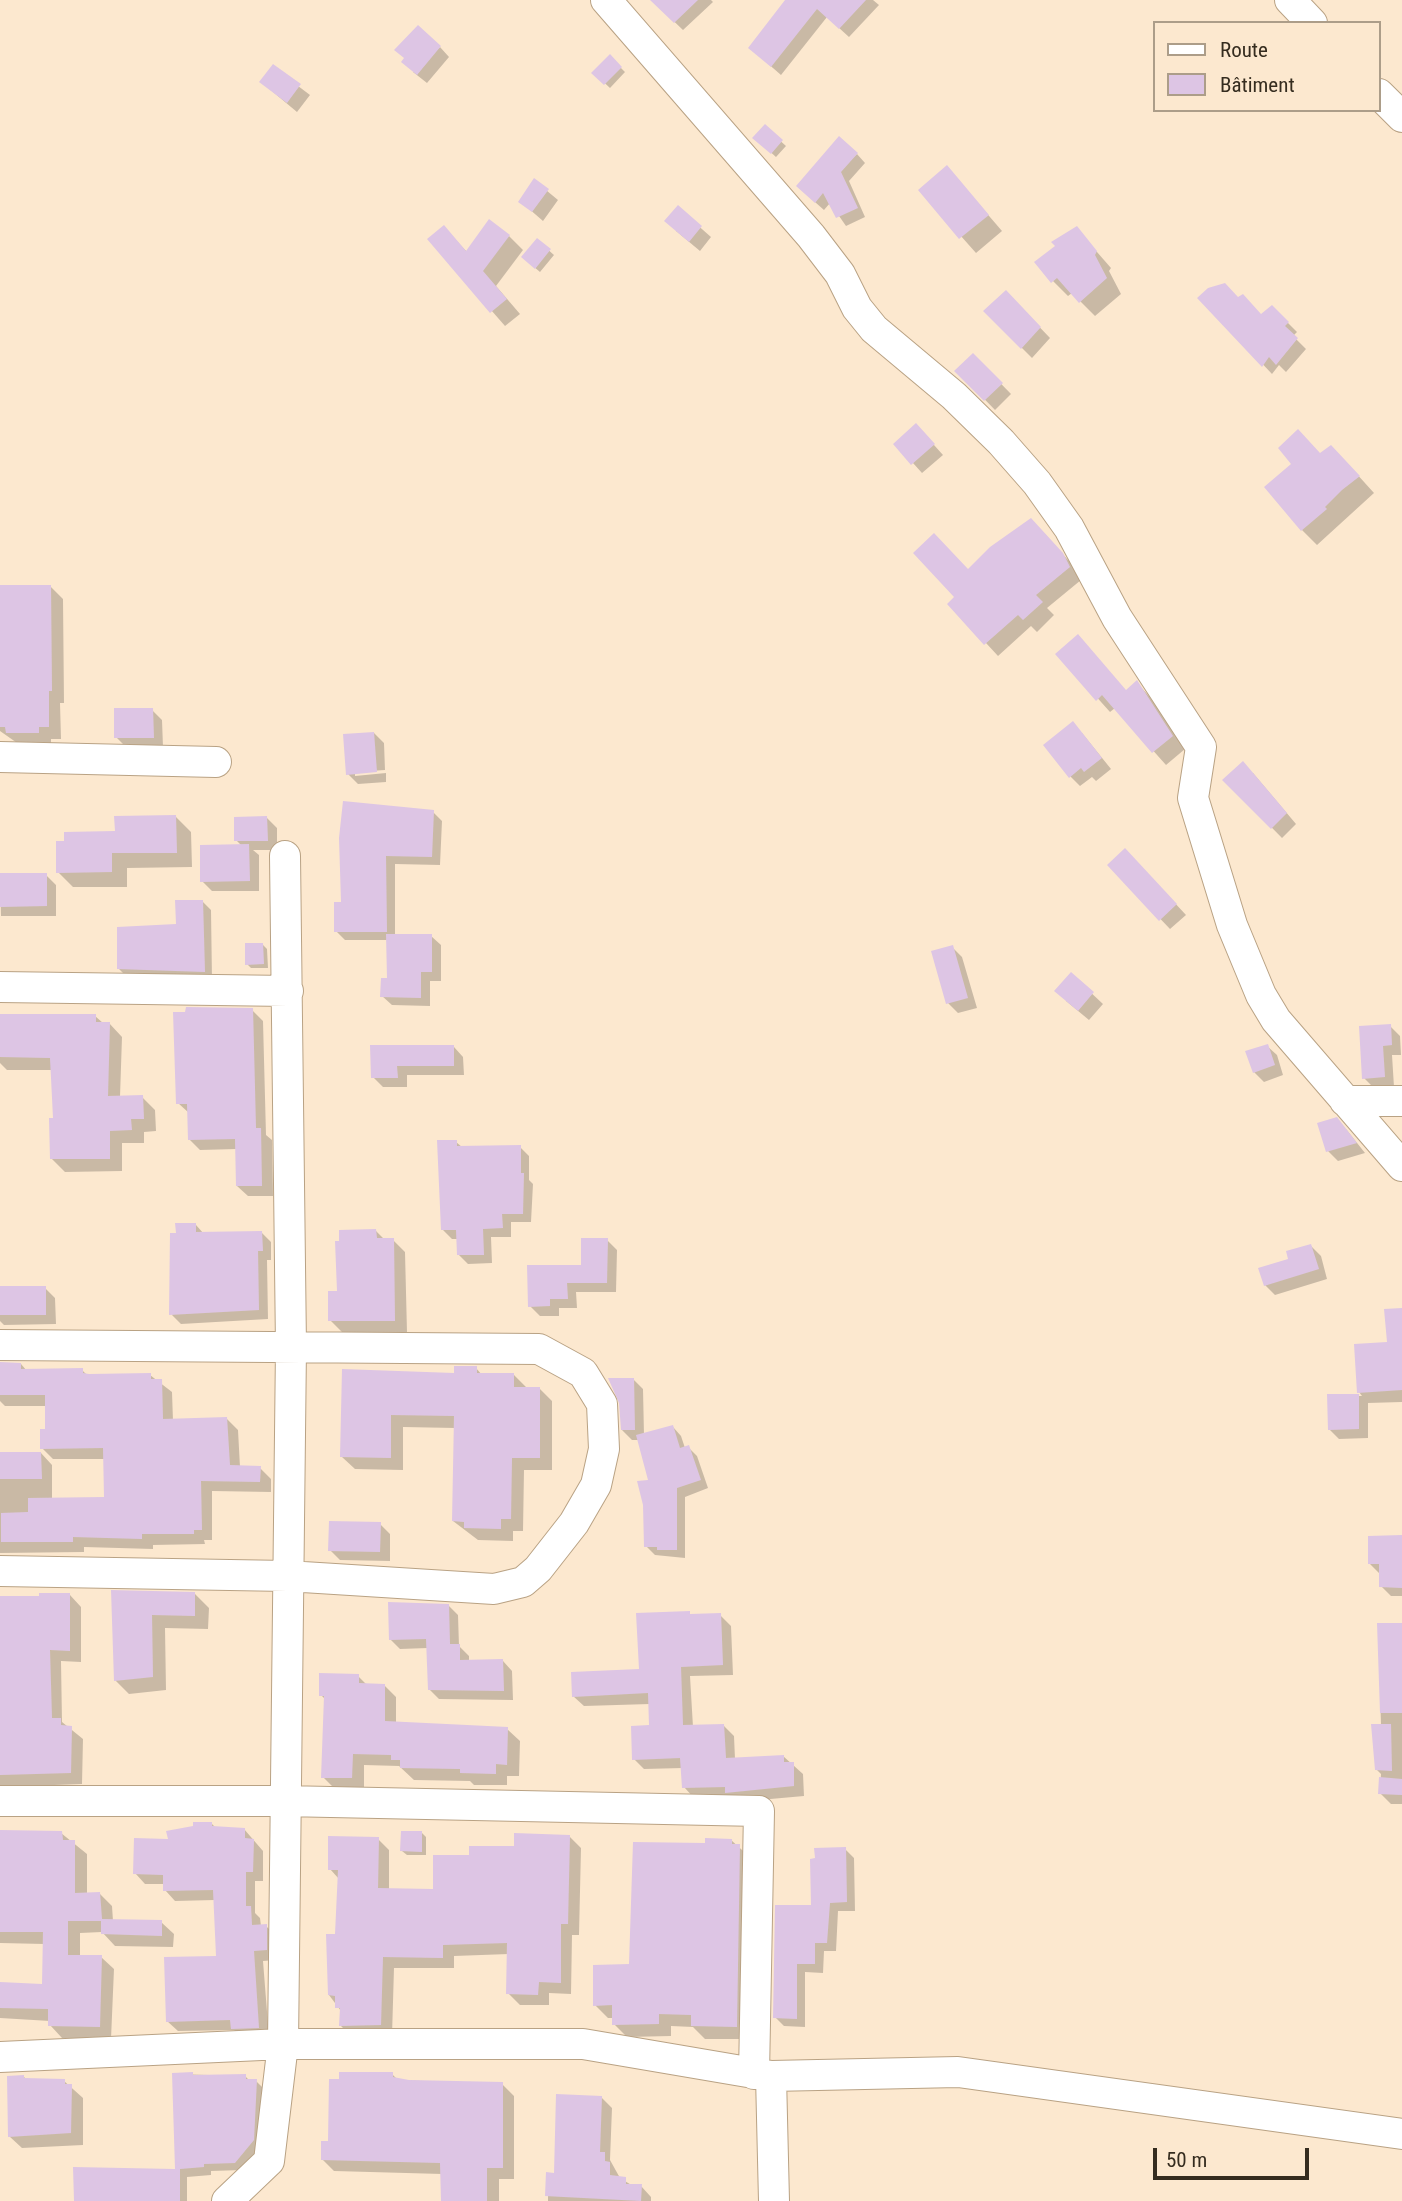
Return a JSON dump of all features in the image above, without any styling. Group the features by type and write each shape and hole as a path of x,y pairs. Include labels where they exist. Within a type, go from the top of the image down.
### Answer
{"street":[{"path":"606,0 811,236 840,274 857,308 874,329 954,396 1001,442 1037,482 1069,528 1117,618 1200,747 1193,798 1232,925 1261,995 1276,1020 1402,1166"},
{"path":"1290,0 1310,21"},
{"path":"1381,95 1402,117"},
{"path":"0,757 216,762"},
{"path":"227,2201 269,2161 283,2043 291,1347 285,856"},
{"path":"0,987 288,991"},
{"path":"1345,1101 1402,1101"},
{"path":"0,1345 539,1349 583,1373 602,1404 604,1449 596,1485 574,1522 538,1569 523,1582 494,1589 287,1576 0,1572"},
{"path":"0,1801 284,1801 759,1811 763,2075 774,2201"},
{"path":"0,2057 283,2043 583,2044 763,2075 958,2072 1402,2134"}],"building":[{"path":"650,0 698,0 674,23"},
{"path":"785,0 866,0 839,29 817,9 771,67 748,48"},
{"path":"418,25 441,46 417,75 401,62 404,58 394,50"},
{"path":"610,54 622,67 604,85 591,73"},
{"path":"273,64 301,84 287,103 259,82"},
{"path":"765,124 783,140 771,154 752,138"},
{"path":"839,136 858,153 841,172 858,208 836,218 823,193 815,203 796,186"},
{"path":"947,165 989,215 959,239 918,190"},
{"path":"534,178 549,189 532,212 518,202"},
{"path":"678,205 702,226 689,242 664,221"},
{"path":"489,219 510,235 483,271 507,299 490,313 427,239 444,225 466,251"},
{"path":"1077,226 1097,251 1095,255 1107,278 1079,303 1057,278 1051,283 1034,262 1055,246 1051,242"},
{"path":"537,238 551,249 535,269 521,257"},
{"path":"1225,283 1238,297 1243,294 1261,314 1272,305 1289,322 1285,326 1298,338 1276,365 1269,357 1262,367 1197,298 1208,288"},
{"path":"1006,290 1041,327 1021,349 983,311"},
{"path":"973,353 1003,383 984,401 954,371"},
{"path":"916,423 935,444 911,465 893,444"},
{"path":"1298,429 1320,453 1331,445 1360,476 1301,531 1264,487 1291,464 1278,448"},
{"path":"1031,518 1063,553 1070,567 1036,595 1043,602 1023,620 1018,615 984,645 947,604 954,597 913,553 934,533 968,569 990,547"},
{"path":"0,585 51,585 52,691 49,691 49,727 39,727 39,733 6,733 5,727 0,727"},
{"path":"1078,634 1126,690 1137,680 1173,736 1152,753 1102,695 1096,701 1055,654"},
{"path":"114,708 153,708 154,738 114,738"},
{"path":"1073,721 1102,758 1084,772 1081,768 1069,778 1043,745"},
{"path":"374,732 377,772 346,775 343,734"},
{"path":"1243,761 1287,813 1271,829 1222,780"},
{"path":"343,801 434,810 432,857 386,856 387,932 334,932 334,902 341,902 339,838"},
{"path":"176,815 177,853 112,853 112,872 56,873 56,841 64,841 64,832 115,831 114,816"},
{"path":"267,816 268,841 234,841 234,817"},
{"path":"249,844 250,881 200,882 200,845"},
{"path":"1125,848 1177,904 1159,921 1107,865"},
{"path":"0,873 47,873 47,906 0,907"},
{"path":"175,900 203,900 205,972 117,969 117,927 176,924"},
{"path":"386,934 432,934 432,972 421,972 421,998 380,997 381,978 387,978"},
{"path":"245,943 263,943 264,964 245,965"},
{"path":"953,945 968,998 946,1004 931,951"},
{"path":"1071,972 1094,992 1078,1011 1054,991"},
{"path":"186,1007 253,1008 256,1128 261,1128 262,1186 236,1186 235,1139 188,1140 187,1104 176,1104 173,1012 185,1012"},
{"path":"0,1014 96,1014 96,1022 110,1022 108,1096 143,1095 144,1119 131,1119 132,1130 110,1131 110,1159 50,1159 49,1118 53,1118 50,1058 0,1057"},
{"path":"1391,1024 1392,1045 1383,1046 1385,1077 1362,1079 1359,1026"},
{"path":"1268,1044 1275,1065 1253,1073 1245,1051"},
{"path":"370,1045 454,1045 454,1066 397,1066 398,1078 371,1078"},
{"path":"1337,1117 1357,1143 1326,1152 1317,1123"},
{"path":"437,1140 457,1140 457,1146 521,1145 521,1173 524,1173 523,1214 502,1214 503,1228 483,1229 484,1255 457,1255 456,1230 441,1230"},
{"path":"175,1223 196,1223 196,1232 262,1231 263,1251 258,1251 259,1310 169,1315 170,1233 176,1233"},
{"path":"376,1229 377,1238 394,1238 395,1321 328,1321 328,1291 337,1291 335,1241 339,1241 339,1230"},
{"path":"581,1238 608,1238 607,1283 567,1283 568,1299 550,1299 550,1306 528,1307 527,1265 581,1265"},
{"path":"1311,1244 1319,1269 1264,1286 1258,1268 1288,1259 1286,1251"},
{"path":"0,1286 46,1286 46,1315 0,1315"},
{"path":"1402,1308 1402,1390 1357,1393 1354,1344 1387,1342 1384,1309"},
{"path":"0,1362 21,1363 21,1369 83,1368 83,1373 89,1374 151,1373 151,1379 162,1379 163,1419 227,1417 230,1465 261,1466 260,1482 201,1481 202,1530 194,1530 194,1534 142,1534 142,1539 73,1537 73,1542 1,1542 1,1513 28,1512 28,1498 104,1497 103,1448 40,1449 40,1429 45,1429 45,1395 0,1395"},
{"path":"454,1366 477,1366 477,1373 514,1373 514,1387 540,1387 540,1458 512,1458 511,1519 501,1519 501,1529 464,1528 464,1522 452,1521 454,1416 391,1415 391,1458 340,1457 342,1369 454,1373"},
{"path":"608,1378 634,1378 635,1430 621,1430 619,1403"},
{"path":"1327,1394 1359,1394 1359,1429 1328,1430"},
{"path":"673,1425 680,1448 689,1445 701,1480 677,1488 677,1550 657,1550 657,1547 644,1547 643,1505 637,1481 648,1480 636,1435"},
{"path":"0,1452 41,1452 42,1479 0,1479"},
{"path":"329,1521 381,1522 380,1552 328,1551"},
{"path":"1402,1535 1402,1588 1379,1587 1379,1564 1368,1564 1368,1536"},
{"path":"111,1590 195,1592 195,1616 152,1615 153,1677 114,1681"},
{"path":"39,1593 70,1593 70,1651 50,1650 52,1718 61,1718 61,1725 72,1726 71,1773 0,1775 0,1596 39,1596"},
{"path":"388,1602 449,1604 450,1644 460,1644 460,1660 503,1659 504,1691 428,1690 426,1639 389,1640"},
{"path":"690,1611 690,1614 721,1613 723,1665 681,1667 683,1725 724,1724 726,1758 784,1755 784,1762 794,1762 794,1786 725,1793 725,1787 682,1788 680,1758 632,1760 631,1726 649,1725 648,1693 572,1697 571,1672 639,1669 636,1613"},
{"path":"1377,1623 1402,1623 1402,1713 1380,1713"},
{"path":"319,1673 359,1674 359,1683 385,1684 385,1721 508,1727 507,1765 496,1764 496,1774 460,1773 460,1769 400,1768 400,1760 391,1760 391,1755 353,1754 352,1778 321,1778 324,1696 319,1696"},
{"path":"1371,1724 1391,1724 1392,1771 1375,1770"},
{"path":"1379,1777 1402,1779 1402,1795 1378,1794"},
{"path":"193,1822 212,1822 212,1826 245,1828 245,1838 254,1839 253,1872 246,1872 246,1906 251,1906 252,1925 267,1924 267,1950 254,1951 259,2028 231,2029 230,2020 166,2022 164,1957 216,1956 213,1890 163,1891 163,1875 133,1874 134,1838 168,1839 166,1831 193,1826"},
{"path":"0,1830 62,1831 63,1840 75,1840 75,1893 100,1892 102,1919 162,1920 162,1936 101,1934 101,1921 68,1921 68,1955 102,1955 100,2027 48,2026 48,2009 0,2008 0,1982 42,1984 43,1932 0,1932"},
{"path":"401,1831 422,1831 422,1852 400,1851"},
{"path":"514,1833 570,1835 568,1924 561,1924 561,1983 539,1982 538,1995 506,1994 507,1943 443,1945 443,1958 383,1957 381,2025 339,2026 340,2008 335,2008 335,1996 328,1995 326,1934 335,1934 338,1870 328,1870 328,1836 379,1837 378,1888 433,1889 433,1855 469,1855 469,1846 514,1846"},
{"path":"705,1838 732,1839 732,1844 740,1844 737,2027 691,2026 691,2015 659,2014 659,2024 612,2025 612,2005 593,2006 593,1965 629,1964 633,1842 705,1843"},
{"path":"846,1847 847,1902 830,1903 827,1943 815,1943 815,1964 797,1964 797,2019 773,2018 775,1905 811,1905 810,1859 815,1858 814,1848"},
{"path":"193,2072 193,2075 246,2074 246,2079 257,2079 254,2140 235,2163 204,2164 204,2167 180,2169 180,2201 74,2201 73,2167 175,2169 172,2073"},
{"path":"339,2072 393,2072 393,2077 409,2080 503,2082 503,2168 487,2168 487,2201 441,2201 440,2163 321,2160 321,2141 328,2141 329,2079 339,2079"},
{"path":"24,2075 24,2078 65,2079 65,2084 72,2084 71,2133 8,2137 7,2076"},
{"path":"556,2094 602,2096 600,2152 605,2152 605,2161 610,2162 610,2175 626,2177 626,2184 642,2184 641,2201 545,2196 546,2172 554,2173"}]}
